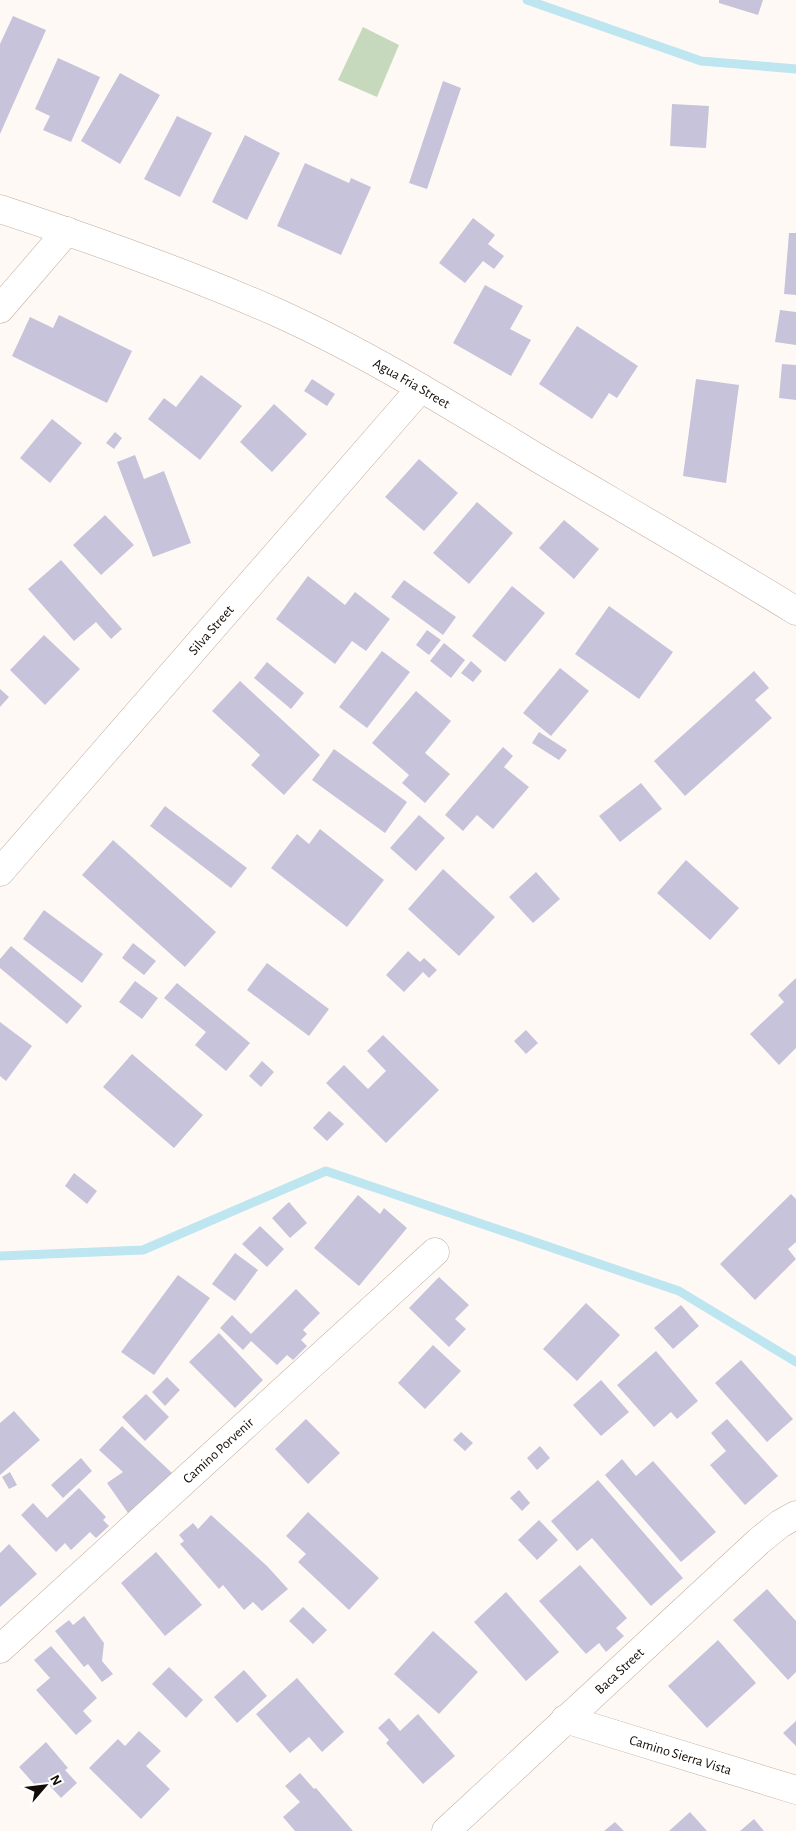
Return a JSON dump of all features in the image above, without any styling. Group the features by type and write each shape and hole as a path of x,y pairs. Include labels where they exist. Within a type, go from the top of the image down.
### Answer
{"street":[{"name":"Agua Fria Street","path":"0,209 67,231 218,288 279,313 353,350 421,388 796,611"},
{"path":"0,309 67,231"},
{"name":"Silva Street","path":"0,872 421,388"},
{"name":"Camino Porvenir","path":"0,1649 436,1252"},
{"name":"Baca Street","path":"446,1831 565,1718 759,1540 780,1524 796,1515"},
{"name":"Camino Sierra Vista","path":"565,1718 796,1790"}],"green space":[{"path":"363,27 399,45 377,97 338,80"}],"building":[{"path":"719,0 763,0 758,15 719,3"},
{"path":"13,16 46,30 0,134 0,44"},
{"path":"58,58 100,77 71,142 43,130 50,116 35,109"},
{"path":"120,73 160,95 120,164 81,141"},
{"path":"443,81 461,88 427,189 409,183"},
{"path":"672,104 709,106 706,148 670,146"},
{"path":"177,116 212,133 180,197 144,179"},
{"path":"245,135 280,153 247,220 212,202"},
{"path":"305,163 349,183 351,178 371,187 341,255 277,226"},
{"path":"473,218 495,235 488,244 504,256 494,269 483,261 465,283 439,263"},
{"path":"789,233 796,233 796,295 784,294"},
{"path":"485,285 523,306 510,329 531,340 511,376 453,343"},
{"path":"780,310 796,312 796,345 775,342"},
{"path":"59,315 132,351 107,403 12,356 30,317 53,328"},
{"path":"577,326 638,366 617,398 609,393 592,419 539,384"},
{"path":"782,364 796,365 796,400 779,398"},
{"path":"201,375 242,406 200,460 148,419 164,398 176,407"},
{"path":"312,379 335,394 327,406 304,391"},
{"path":"696,379 739,385 726,483 683,476"},
{"path":"274,404 307,434 272,472 240,442"},
{"path":"52,419 82,443 50,483 20,458"},
{"path":"115,432 122,438 114,449 106,443"},
{"path":"135,455 144,479 164,471 191,543 153,557 117,462"},
{"path":"419,459 458,493 424,531 385,497"},
{"path":"477,502 513,533 469,584 433,553"},
{"path":"105,515 134,545 101,575 73,545"},
{"path":"564,520 599,549 574,579 539,548"},
{"path":"61,560 122,629 111,639 96,622 74,641 28,589"},
{"path":"308,576 345,605 355,592 390,619 366,651 352,641 335,664 276,619"},
{"path":"404,580 456,617 443,635 391,597"},
{"path":"512,586 545,613 505,662 472,636"},
{"path":"609,606 673,652 639,699 575,654"},
{"path":"427,630 441,640 429,655 416,645"},
{"path":"44,635 80,669 45,705 10,670"},
{"path":"444,643 465,660 451,678 430,661"},
{"path":"382,651 410,672 367,728 339,707"},
{"path":"471,661 482,671 473,682 461,673"},
{"path":"267,662 304,693 291,709 254,678"},
{"path":"560,668 589,691 551,736 523,713"},
{"path":"754,671 769,688 755,700 772,718 685,796 654,761"},
{"path":"240,681 320,755 284,795 251,765 260,755 212,711"},
{"path":"0,689 9,697 0,707"},
{"path":"416,691 451,721 425,753 450,774 425,803 402,783 409,775 372,743"},
{"path":"539,732 567,750 559,760 532,743"},
{"path":"503,747 513,756 504,767 529,787 493,829 477,815 463,831 445,815"},
{"path":"334,749 407,802 385,833 312,780"},
{"path":"641,783 662,809 620,842 599,816"},
{"path":"165,806 247,868 231,888 150,826"},
{"path":"419,815 445,838 416,871 390,848"},
{"path":"320,829 384,880 347,927 271,868 297,834 309,844"},
{"path":"113,840 216,932 185,967 82,875"},
{"path":"686,860 739,908 710,940 657,893"},
{"path":"443,869 495,917 459,956 408,909"},
{"path":"536,872 560,899 533,923 509,897"},
{"path":"44,910 103,954 82,983 23,939"},
{"path":"133,943 156,961 144,975 122,958"},
{"path":"11,946 82,1006 67,1024 0,968 0,959"},
{"path":"408,951 420,962 424,958 437,970 429,978 423,972 404,992 386,975"},
{"path":"267,963 329,1009 309,1036 247,990"},
{"path":"796,978 796,1048 779,1065 750,1034 784,1002 778,995"},
{"path":"135,981 158,998 142,1019 119,1002"},
{"path":"177,983 250,1043 226,1071 195,1045 206,1032 164,998"},
{"path":"0,1022 32,1046 6,1081 0,1076"},
{"path":"526,1030 538,1043 526,1054 514,1041"},
{"path":"383,1035 439,1090 386,1143 326,1083 344,1065 368,1089 386,1071 367,1051"},
{"path":"132,1054 203,1115 174,1148 103,1087"},
{"path":"262,1061 274,1072 261,1087 249,1076"},
{"path":"329,1111 344,1124 327,1141 313,1128"},
{"path":"74,1173 97,1191 87,1204 65,1186"},
{"path":"791,1194 796,1199 796,1242 788,1249 796,1259 755,1300 720,1264"},
{"path":"358,1195 380,1214 384,1208 407,1228 359,1286 314,1248"},
{"path":"289,1202 307,1223 290,1238 272,1218"},
{"path":"260,1226 284,1249 267,1267 242,1244"},
{"path":"235,1253 258,1270 235,1301 212,1284"},
{"path":"178,1275 210,1298 154,1375 121,1352"},
{"path":"439,1277 469,1305 455,1319 466,1329 449,1347 409,1308"},
{"path":"296,1289 320,1313 303,1330 307,1334 301,1340 307,1346 293,1360 287,1355 277,1365 251,1341 243,1350 220,1328 232,1315 251,1334"},
{"path":"586,1303 620,1335 577,1381 543,1349"},
{"path":"681,1305 699,1326 673,1349 654,1328"},
{"path":"219,1333 263,1380 235,1408 189,1362"},
{"path":"433,1345 461,1371 425,1409 398,1383"},
{"path":"656,1351 698,1401 677,1419 671,1412 654,1427 617,1385"},
{"path":"741,1360 793,1419 767,1442 715,1383"},
{"path":"167,1377 180,1390 165,1406 152,1392"},
{"path":"601,1380 629,1412 601,1436 573,1405"},
{"path":"146,1394 169,1417 145,1441 122,1417"},
{"path":"14,1411 40,1440 0,1475 0,1423"},
{"path":"306,1419 340,1453 308,1484 275,1449"},
{"path":"727,1419 778,1476 745,1505 710,1465 726,1451 711,1433"},
{"path":"122,1426 172,1473 151,1496 128,1513 107,1483 123,1472 99,1450"},
{"path":"461,1432 473,1443 465,1451 453,1440"},
{"path":"540,1446 550,1458 537,1470 527,1458"},
{"path":"81,1458 92,1471 63,1498 51,1485"},
{"path":"622,1459 636,1476 653,1461 716,1532 681,1562 605,1475"},
{"path":"10,1472 17,1485 9,1489 2,1477"},
{"path":"598,1480 683,1578 651,1606 592,1538 577,1551 551,1521"},
{"path":"79,1488 106,1517 103,1520 109,1526 96,1538 90,1532 71,1550 65,1543 56,1552 21,1515 33,1503 47,1518"},
{"path":"519,1490 530,1503 522,1511 510,1498"},
{"path":"308,1512 379,1578 349,1610 298,1562 306,1554 286,1536"},
{"path":"211,1515 267,1566 288,1589 262,1611 253,1602 244,1610 223,1585 219,1589 180,1544 184,1541 179,1535 193,1523 198,1529"},
{"path":"539,1520 558,1540 537,1560 518,1540"},
{"path":"9,1544 37,1574 0,1607 0,1553"},
{"path":"156,1552 202,1605 165,1636 121,1583"},
{"path":"580,1565 627,1618 616,1628 624,1636 606,1652 599,1643 586,1654 539,1601"},
{"path":"767,1589 796,1621 796,1672 788,1680 733,1620"},
{"path":"506,1592 559,1652 526,1681 474,1622"},
{"path":"303,1607 327,1630 313,1644 289,1621"},
{"path":"84,1616 104,1643 102,1661 113,1674 102,1682 88,1664 84,1667 55,1631 69,1620 73,1625"},
{"path":"433,1631 478,1672 439,1714 394,1674"},
{"path":"718,1640 756,1683 707,1728 668,1686"},
{"path":"51,1646 97,1698 83,1711 92,1721 76,1735 36,1690 50,1678 34,1660"},
{"path":"169,1667 203,1700 186,1718 152,1684"},
{"path":"244,1670 267,1696 237,1723 214,1697"},
{"path":"297,1678 344,1732 322,1752 309,1737 290,1753 256,1714"},
{"path":"418,1714 455,1756 423,1784 386,1743 389,1740 378,1728 389,1718 400,1731"},
{"path":"796,1721 796,1746 783,1733"},
{"path":"139,1731 161,1751 146,1766 170,1789 141,1819 89,1768 118,1739 125,1746"},
{"path":"46,1742 68,1768 65,1770 77,1783 61,1798 49,1785 41,1792 19,1767"},
{"path":"300,1773 314,1789 316,1788 353,1831 295,1831 283,1817 300,1802 285,1786"},
{"path":"690,1812 707,1831 669,1831"},
{"path":"754,1819 764,1831 740,1831"},
{"path":"615,1822 624,1831 604,1831"}],"waterway":[{"path":"527,0 701,61 796,69"},
{"path":"0,1256 143,1250 326,1171 679,1291 796,1362"}]}
